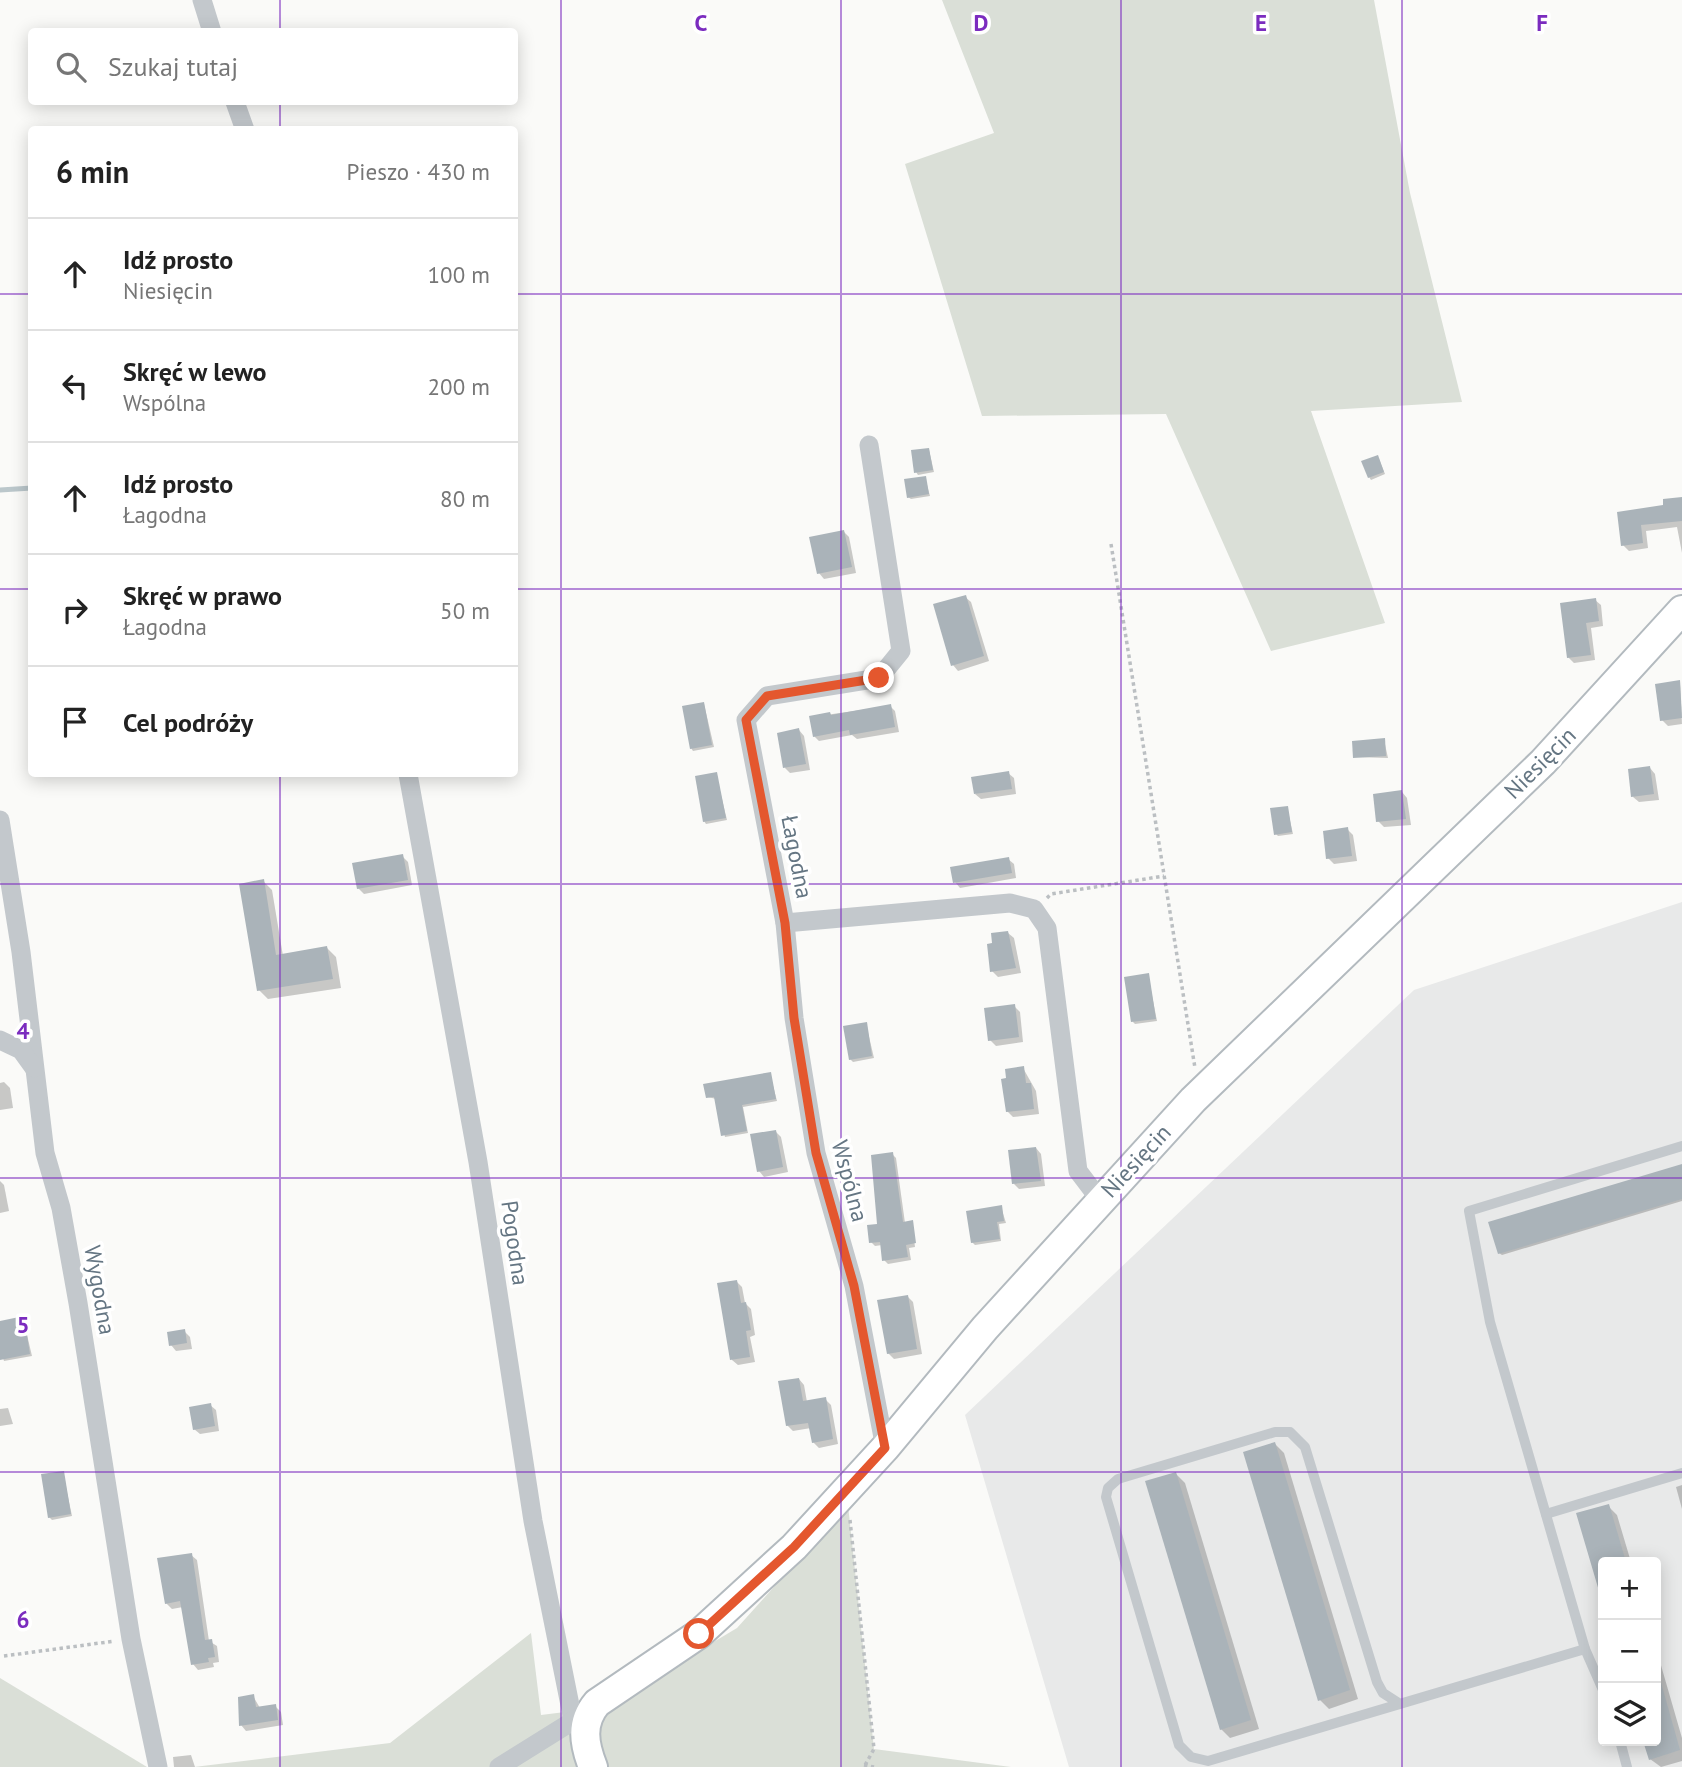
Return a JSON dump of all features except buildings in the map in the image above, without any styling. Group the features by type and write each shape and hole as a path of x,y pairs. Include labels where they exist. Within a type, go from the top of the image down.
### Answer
{"street":[{"path":"202,0 211,28"},
{"path":"236,105 244,126"},
{"name":"Łagodna","path":"869,445 901,651 879,678 767,696 746,720 785,923 1010,903 1034,909"},
{"name":"Niesięcin","path":"582,1715 717,1619 794,1547 885,1448 960,1356 1204,1089 1543,762 1682,610"},
{"name":"Pogodna","path":"409,777 478,1162 533,1521 582,1715"},
{"name":"Wygodna","path":"0,820 21,952 45,1153 61,1208 131,1639 158,1767"},
{"path":"1034,909 1047,928 1078,1171 1100,1200"},
{"name":"Wspólna","path":"785,923 794,1018 816,1153 854,1286 885,1448"},
{"path":"0,1040 21,1050 34,1069"},
{"path":"499,1767 582,1715 593,1767"}],"lane":[{"path":"1600,1683 1585,1649 1490,1322 1469,1211 1682,1146"},
{"path":"1399,1704 1383,1693 1377,1682 1305,1447 1290,1432 1275,1432 1118,1479 1108,1488 1105,1497 1179,1745 1191,1757 1208,1761 1585,1649"},
{"path":"1545,1514 1682,1473"},
{"path":"1621,1746 1627,1767"}],"path":[{"path":"1111,544 1195,1072 1204,1089"},
{"path":"1034,909 1051,894 1164,876"},
{"path":"847,1490 873,1749 864,1766 874,1767"},
{"path":"4,1656 131,1639"}],"shaded area":[{"path":"942,0 1374,0 1410,193 1462,402 1311,411 1385,623 1271,651 1166,414 982,416 905,164 994,133"},
{"path":"1682,902 1682,1767 1069,1767 965,1415 1414,990"},
{"path":"848,1505 874,1749 1011,1767 194,1767 390,1743 531,1633 541,1715 605,1707 737,1628"},
{"path":"0,1678 147,1767 0,1767"}],"waterway":[{"path":"0,490 28,488"}],"route":[{"path":"699,1634 766,1575 885,1448 854,1286 816,1153 794,1018 785,923 746,720 767,696 879,678"}]}
